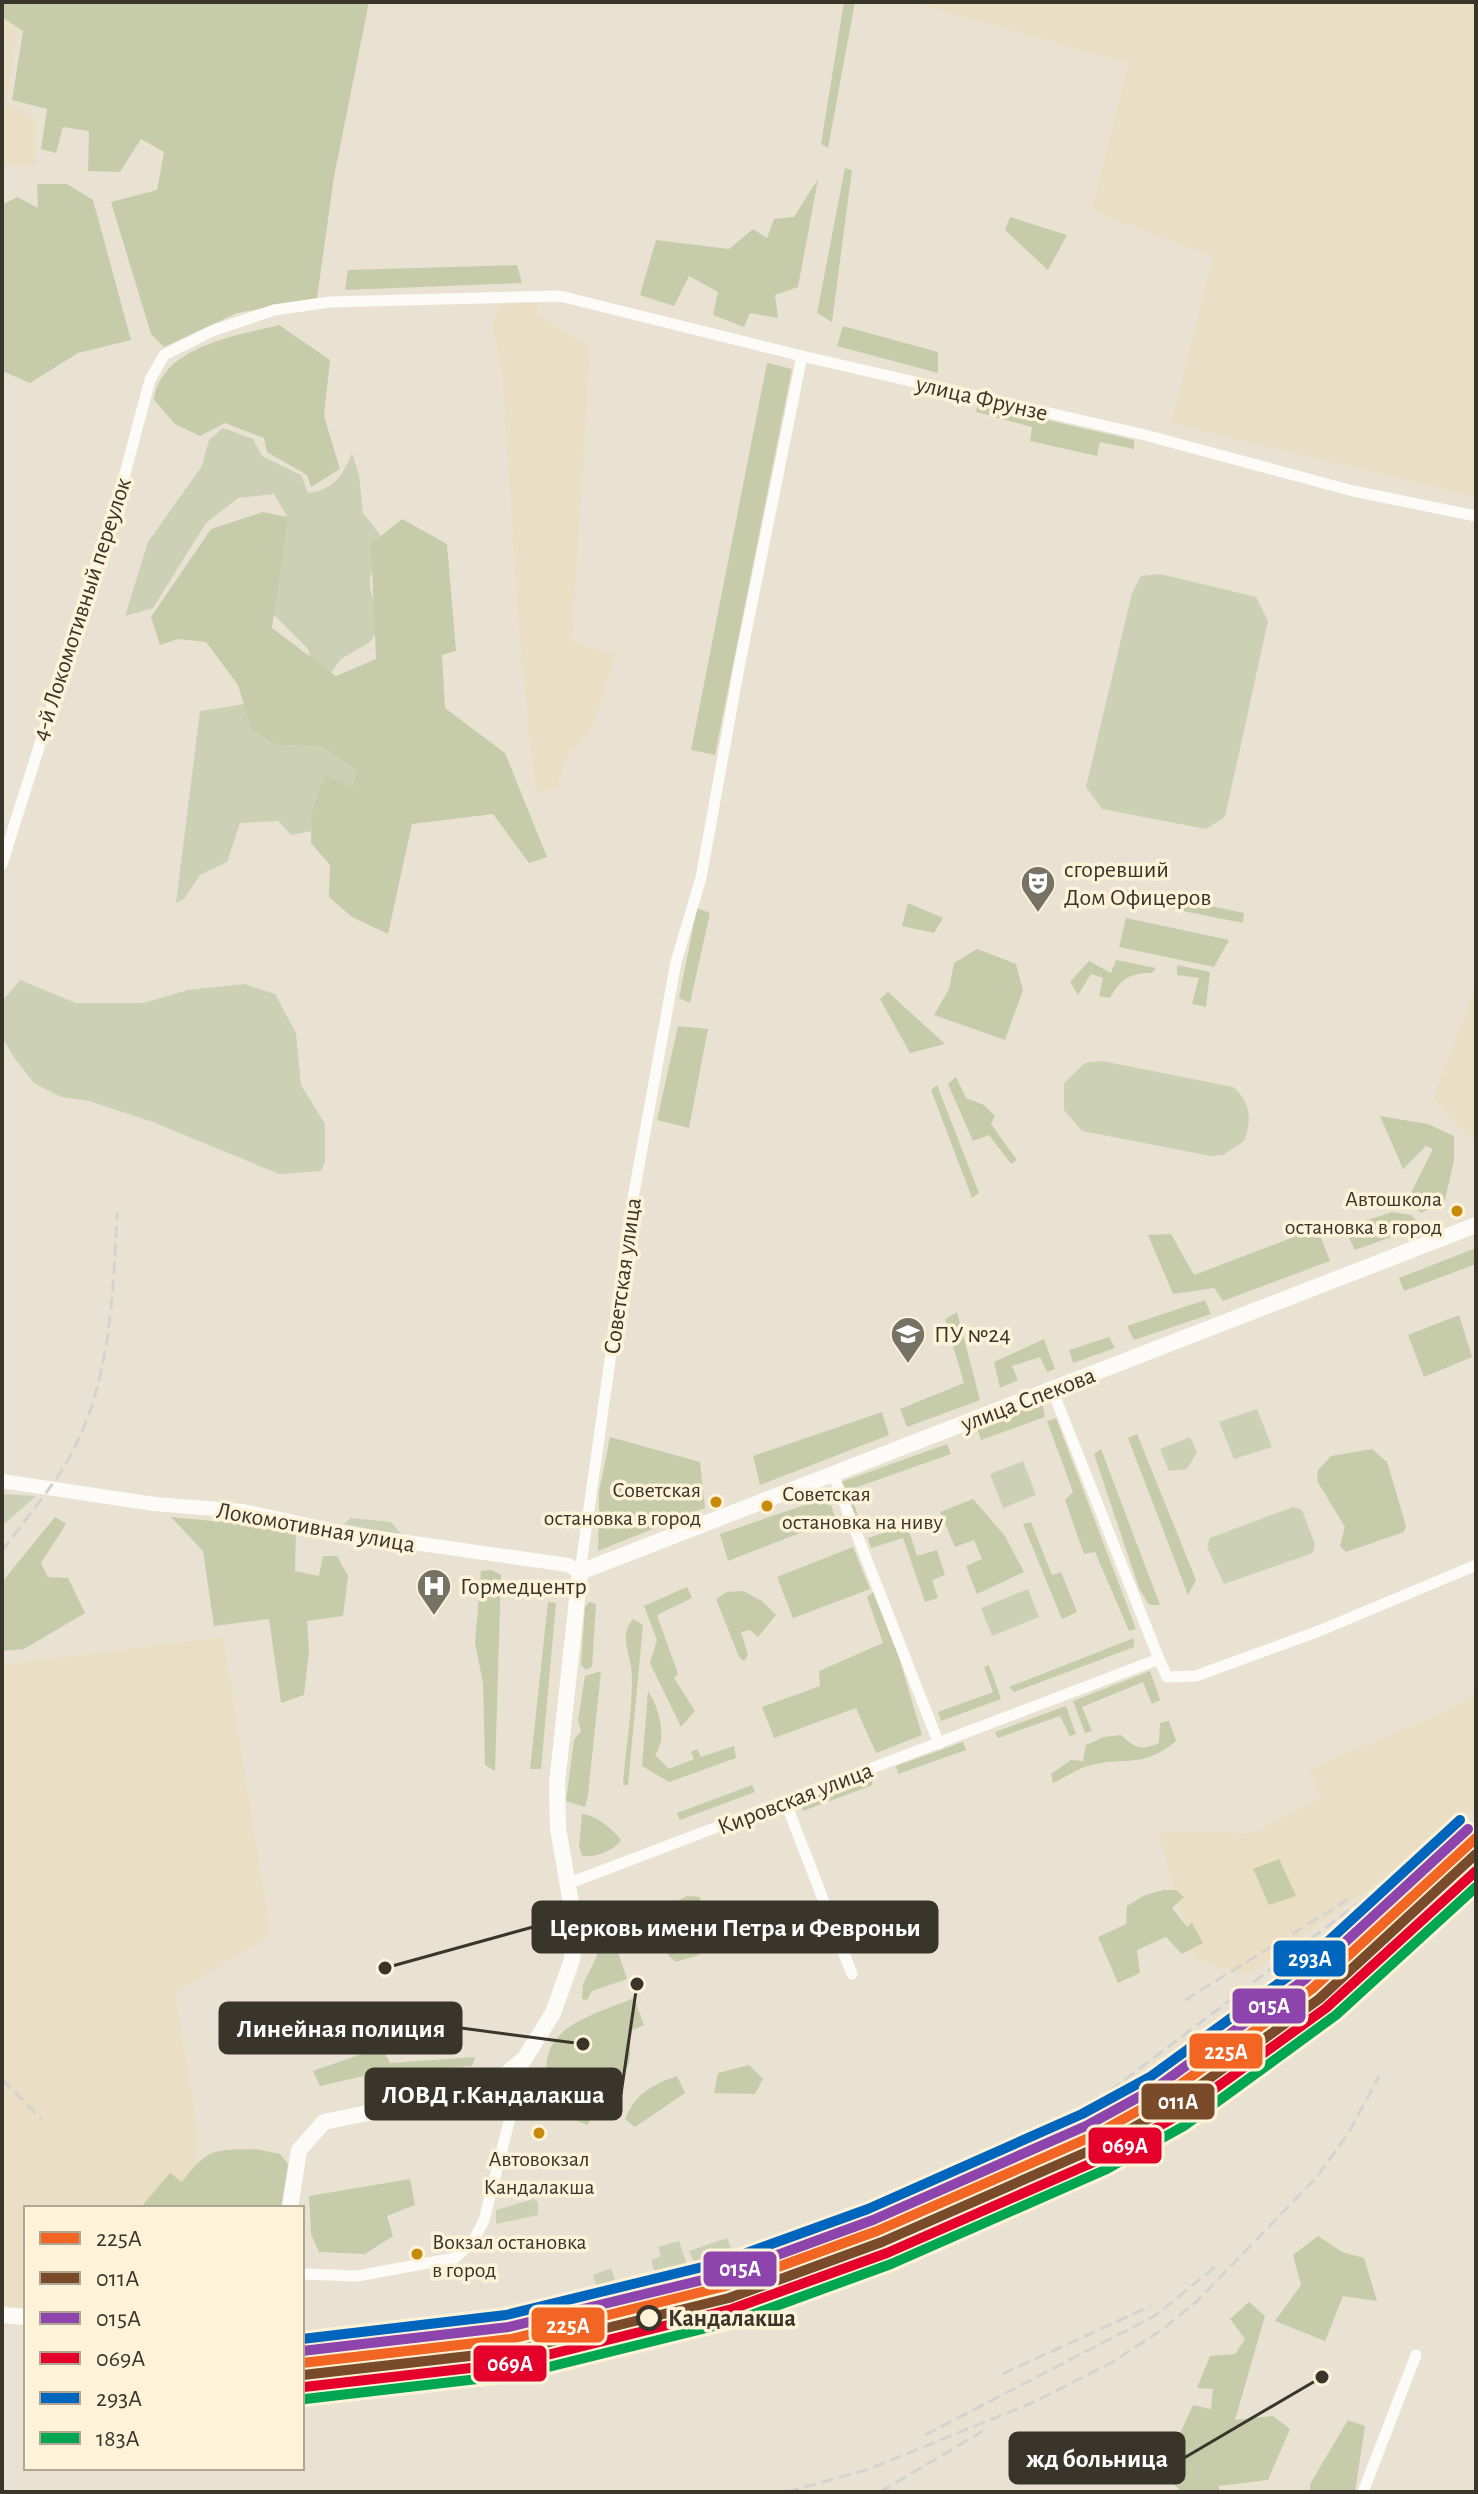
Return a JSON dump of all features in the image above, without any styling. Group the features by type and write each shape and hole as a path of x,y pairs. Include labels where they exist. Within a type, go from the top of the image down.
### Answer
{"main road":[{"name":"улица Спекова","path":"580,1572 1476,1225"},
{"name":"Советская улица","path":"567,1884 558,1828 557,1783 580,1572"},
{"path":"290,2206 299,2150 324,2122 474,2091 506,2074 525,2058 553,2013 572,1960 575,1927 567,1884"},
{"path":"2,2315 24,2317"}],"street":[{"name":"улица Фрунзе","path":"164,355 212,331 274,310 330,302 560,296 802,356 1145,435 1353,491 1476,516"},
{"name":"4-й Локомотивный переулок","path":"2,864 123,481 150,380 164,355"},
{"name":"Советская улица","path":"580,1572 633,1198 676,962 701,878 738,674 802,356"},
{"path":"1052,1389 1167,1677 1196,1676 1345,1621 1476,1565"},
{"path":"833,1474 939,1744"},
{"name":"Локомотивная улица","path":"2,1481 154,1504 243,1511 344,1533 568,1565 580,1572"},
{"name":"Кировская улица","path":"567,1884 1159,1659"},
{"path":"785,1801 852,1974"},
{"path":"304,2274 357,2276 455,2258 464,2250 484,2220 525,2058"},
{"path":"1363,2492 1416,2355"}],"shaded area":[{"path":"911,2 1476,2 1476,497 1171,423 1213,257 1091,210 1128,63"},
{"path":"2,10 18,21 7,102 36,118 36,165 2,164"},
{"path":"537,302 537,315 590,347 572,642 616,654 593,725 566,761 557,788 536,792 521,660 502,373 492,326 499,304"},
{"path":"1476,985 1476,1140 1471,1140 1433,1098"},
{"path":"223,1637 271,1935 175,1993 198,2130 197,2206 24,2206 24,2308 2,2306 2,1665"},
{"path":"1476,1693 1476,1808 1421,1853 1247,1975 1195,1959 1157,1831 1253,1833 1321,1798 1309,1769 1445,1712"}],"green space":[{"path":"2,2 369,2 334,177 317,298 237,313 164,347 151,334 111,202 157,190 164,152 141,139 120,172 88,171 89,131 63,127 56,153 41,149 47,109 12,100 23,31 2,17"},
{"path":"844,2 855,2 828,148 821,144"},
{"path":"845,168 852,170 832,322 817,313"},
{"path":"818,179 798,287 775,295 778,318 750,313 744,327 713,315 718,292 689,276 674,306 640,295 656,240 729,249 753,229 767,238 774,219 794,217"},
{"path":"37,184 67,184 93,200 131,340 78,353 30,383 2,371 2,205 17,197 38,208"},
{"path":"1010,217 1067,235 1048,270 1005,230"},
{"path":"517,265 522,283 345,290 348,270"},
{"path":"279,325 330,360 324,416 340,469 311,487 307,475 267,452 264,438 225,423 200,436 175,424 154,400 160,382 170,367 185,355 222,339"},
{"path":"843,326 938,352 938,373 837,346"},
{"path":"767,363 792,369 715,755 691,750"},
{"path":"978,404 1134,440 1134,449 1100,442 1097,456 1030,441 1032,427 976,412"},
{"path":"223,428 253,439 262,456 301,475 308,493 331,485 345,469 352,453 359,475 363,513 389,546 374,568 370,584 381,626 370,642 341,659 319,689 308,649 261,602 288,518 274,494 238,498 206,523 153,608 125,616 148,542 202,466 209,440"},
{"path":"263,512 288,517 272,628 336,676 376,659 371,544 402,519 447,544 456,651 442,655 445,708 505,753 547,857 529,863 493,814 412,824 388,934 352,917 329,897 330,865 311,843 312,811 325,776 352,787 358,770 321,746 274,744 251,728 238,685 206,642 178,639 160,645 151,617 211,529"},
{"path":"1160,574 1256,597 1268,621 1225,817 1206,829 1102,809 1086,787 1132,593 1141,576"},
{"path":"258,702 352,743 364,791 317,830 291,835 278,821 240,823 227,862 200,875 184,899 176,903 200,711"},
{"path":"1135,890 1244,913 1243,923 1133,901"},
{"path":"908,903 943,918 934,933 902,926"},
{"path":"697,908 710,913 690,1003 679,998"},
{"path":"1126,918 1229,940 1214,967 1119,947"},
{"path":"977,949 1016,964 1023,990 1005,1040 934,1015 949,989 954,963"},
{"path":"1116,960 1156,968 1152,973 1126,978 1110,998 1099,996 1103,978 1091,974 1078,995 1070,982 1089,961 1111,973"},
{"path":"1177,965 1210,972 1206,1007 1192,1004 1199,978 1177,975"},
{"path":"20,980 76,1003 143,1003 188,990 244,984 275,994 296,1033 301,1085 325,1124 325,1162 321,1171 279,1174 153,1122 89,1101 61,1097 34,1083 2,1037 2,1002"},
{"path":"888,992 945,1044 910,1053 880,999"},
{"path":"678,1026 708,1029 689,1128 657,1120"},
{"path":"1102,1061 1233,1087 1243,1099 1248,1112 1244,1141 1223,1155 1211,1156 1082,1131 1064,1110 1064,1083 1085,1063"},
{"path":"956,1077 966,1098 984,1105 995,1116 991,1124 1017,1160 1011,1164 989,1135 973,1141 948,1084"},
{"path":"937,1085 979,1193 972,1198 931,1090"},
{"path":"1380,1116 1428,1124 1454,1136 1454,1160 1445,1200 1421,1213 1408,1199 1433,1149 1426,1146 1403,1169"},
{"path":"1392,1212 1411,1215 1422,1226 1355,1250 1344,1228"},
{"path":"1317,1228 1330,1261 1223,1301 1214,1288 1173,1294 1148,1235 1171,1234 1194,1275"},
{"path":"1476,1248 1476,1264 1404,1291 1399,1278"},
{"path":"1205,1300 1211,1314 1134,1340 1127,1326"},
{"path":"957,1312 980,1400 907,1427 900,1409 964,1383 945,1319"},
{"path":"1459,1315 1472,1357 1424,1377 1408,1335"},
{"path":"1109,1337 1115,1348 1073,1363 1069,1350"},
{"path":"1044,1339 1055,1369 1047,1372 1040,1357 1012,1366 1018,1380 1000,1388 994,1362"},
{"path":"1042,1403 1045,1417 981,1440 977,1428"},
{"path":"1257,1409 1272,1447 1234,1459 1219,1422"},
{"path":"882,1412 889,1435 760,1485 753,1456"},
{"path":"1056,1418 1136,1629 1129,1631 1095,1552 1084,1554 1065,1500 1073,1492 1047,1421"},
{"path":"1137,1434 1196,1580 1188,1595 1128,1438"},
{"path":"610,1437 700,1462 705,1508 598,1551 599,1492"},
{"path":"1190,1437 1197,1452 1187,1469 1169,1471 1160,1449"},
{"path":"947,1444 951,1454 849,1490 861,1525 857,1526 841,1482"},
{"path":"1101,1449 1160,1605 1149,1605 1139,1588 1094,1454"},
{"path":"1372,1449 1387,1462 1406,1526 1404,1532 1346,1552 1340,1546 1345,1527 1317,1481 1318,1470 1331,1456"},
{"path":"1023,1461 1036,1495 1003,1508 990,1474"},
{"path":"2,1494 36,1496 2,1526"},
{"path":"828,1497 836,1519 728,1561 720,1534"},
{"path":"973,1499 1005,1536 1024,1572 977,1594 966,1566 982,1559 974,1540 955,1547 940,1512"},
{"path":"1293,1507 1302,1510 1315,1544 1313,1553 1224,1584 1207,1547 1210,1538"},
{"path":"55,1517 66,1524 41,1563 48,1577 68,1578 85,1613 24,1649 2,1651 2,1582"},
{"path":"171,1517 296,1529 295,1571 319,1576 323,1556 337,1556 348,1576 343,1616 307,1621 309,1651 304,1695 281,1703 269,1619 214,1626 203,1551"},
{"path":"351,1518 391,1522 402,1535 344,1524"},
{"path":"1031,1522 1052,1575 1061,1572 1077,1612 1062,1619 1023,1524"},
{"path":"907,1525 917,1556 937,1550 945,1575 932,1580 938,1598 925,1602 903,1538 871,1548 868,1538"},
{"path":"853,1547 870,1589 793,1618 777,1577"},
{"path":"492,1570 501,1575 495,1771 485,1765 483,1683 475,1643 481,1571"},
{"path":"687,1587 692,1598 657,1615 678,1674 674,1678 695,1711 681,1727 650,1663 657,1640 644,1606"},
{"path":"1028,1589 1039,1617 992,1636 981,1608"},
{"path":"743,1591 762,1601 776,1615 758,1637 750,1630 741,1632 748,1655 744,1661 739,1657 716,1599 727,1592"},
{"path":"873,1592 898,1654 922,1735 876,1753 856,1708 774,1738 762,1707 820,1686 819,1671 883,1643 867,1597"},
{"path":"548,1602 556,1603 541,1769 530,1769"},
{"path":"589,1602 596,1604 592,1667 586,1670 581,1665 585,1607"},
{"path":"633,1619 643,1625 628,1785 623,1785 632,1693 626,1636"},
{"path":"1134,1638 1134,1647 1014,1692 1009,1687"},
{"path":"989,1665 1001,1699 941,1721 938,1712 993,1692 984,1667"},
{"path":"601,1671 585,1807 566,1801 574,1740 581,1731 578,1720 585,1676"},
{"path":"1150,1671 1160,1700 1152,1704 1143,1682 1082,1707 1092,1731 1085,1733 1073,1701"},
{"path":"648,1691 656,1705 661,1731 655,1755 669,1769 694,1759 691,1752 697,1749 701,1757 734,1746 736,1758 669,1782 642,1766"},
{"path":"1066,1706 1076,1734 1070,1736 1060,1716 998,1738 995,1732"},
{"path":"1169,1721 1176,1741 1153,1756 1088,1766 1053,1783 1051,1774 1071,1760 1083,1761 1086,1745 1104,1737 1121,1735 1138,1747 1153,1745 1159,1743 1160,1723"},
{"path":"963,1742 966,1750 898,1774 896,1766"},
{"path":"870,1777 873,1785 803,1811 800,1802"},
{"path":"752,1785 755,1792 680,1820 677,1813"},
{"path":"582,1814 603,1823 621,1840 603,1853 582,1856 579,1846"},
{"path":"1279,1859 1296,1896 1269,1905 1253,1869"},
{"path":"1176,1890 1184,1897 1172,1908 1187,1927 1192,1923 1203,1943 1182,1954 1166,1937 1137,1950 1140,1973 1118,1983 1098,1937 1126,1924 1127,1906 1145,1895"},
{"path":"687,1896 700,1897 705,1927 699,1955 676,1962 669,1956 652,1914"},
{"path":"606,1916 627,1979 592,1991 587,2000 582,1999 583,1984 596,1958"},
{"path":"634,1998 644,2025 628,2032 629,2064 612,2082 590,2088 588,2096 599,2107 587,2125 575,2120 569,2104 554,2103 547,2079 547,2059 553,2044 563,2032 578,2022"},
{"path":"382,2047 390,2063 475,2057 472,2066 377,2073 320,2086 313,2071"},
{"path":"749,2065 763,2079 755,2094 714,2093 718,2073"},
{"path":"677,2076 685,2093 635,2127 625,2119 646,2091"},
{"path":"256,2149 280,2154 288,2164 281,2206 142,2206 170,2173 182,2182 206,2156 231,2150"},
{"path":"410,2179 415,2205 387,2216 393,2236 365,2254 319,2252 311,2234 309,2196"},
{"path":"534,2199 538,2202 538,2215 496,2224 496,2210"},
{"path":"1318,2236 1342,2252 1364,2258 1377,2301 1343,2296 1325,2341 1275,2321 1301,2285 1293,2255"},
{"path":"727,2238 733,2252 695,2265 689,2251"},
{"path":"679,2241 688,2268 656,2277 651,2260 661,2256 658,2247"},
{"path":"611,2268 619,2291 600,2297 593,2275"},
{"path":"1249,2302 1265,2316 1235,2420 1273,2416 1290,2429 1268,2480 1219,2486 1219,2492 1182,2492 1162,2473 1193,2405 1211,2409 1213,2389 1197,2388 1210,2356 1235,2354 1245,2339 1230,2319"},
{"path":"1348,2420 1365,2426 1355,2492 1310,2492 1310,2484"}],"railway":[{"path":"2,1551 60,1473 77,1443 89,1412 106,1347 117,1213"},
{"path":"670,2290 913,2203 1001,2164 1061,2128 1349,1910 1476,1822"},
{"path":"1375,1915 1418,1872"},
{"path":"1185,2000 1352,1897"},
{"path":"1043,2152 1072,2136 1175,2061 1379,1901"},
{"path":"787,2492 866,2470 1032,2403 1111,2363 1163,2329 1197,2301 1315,2179 1348,2134 1379,2076"},
{"path":"2,2079 42,2120"},
{"path":"925,2435 1156,2315 1215,2267"},
{"path":"1002,2374 1151,2306"},
{"path":"880,2492 983,2431"}],"transit line":[{"name":"293А","path":"304,2339 506,2315 719,2263 868,2209 1082,2114 1150,2077 1297,1970 1460,1820"},
{"name":"015А","path":"304,2351 509,2327 723,2275 873,2220 1088,2125 1157,2087 1304,1980 1468,1829"},
{"name":"225А","path":"304,2363 511,2339 726,2286 877,2231 1093,2136 1163,2097 1312,1989 1476,1838"},
{"name":"011А","path":"304,2375 513,2351 729,2298 882,2242 1098,2147 1170,2107 1319,1999 1476,1854"},
{"name":"069А","path":"304,2387 515,2363 732,2309 887,2253 1103,2158 1177,2116 1326,2008 1476,1871"},
{"name":"183А","path":"305,2399 520,2374 735,2321 891,2264 1107,2169 1184,2126 1336,2015 1476,1887"}],"place":[{"name":"сгоревший Дом Офицеров","path":"1038,914"},
{"name":"Автошкола остановка в город","path":"1457,1211"},
{"name":"ПУ №24","path":"908,1365"},
{"name":"Советская остановка в город","path":"716,1502"},
{"name":"Советская остановка на ниву","path":"767,1506"},
{"name":"Гормедцентр","path":"434,1617"},
{"name":"Церковь имени Петра и Февроньи","path":"385,1968"},
{"name":"ЛОВД г.Кандалакша","path":"637,1984"},
{"name":"Линейная полиция","path":"583,2044"},
{"name":"Автовокзал Кандалакша","path":"539,2133"},
{"name":"Вокзал остановка в город","path":"417,2254"},
{"name":"Кандалакша","path":"649,2318"},
{"name":"жд больница","path":"1322,2377"}]}
